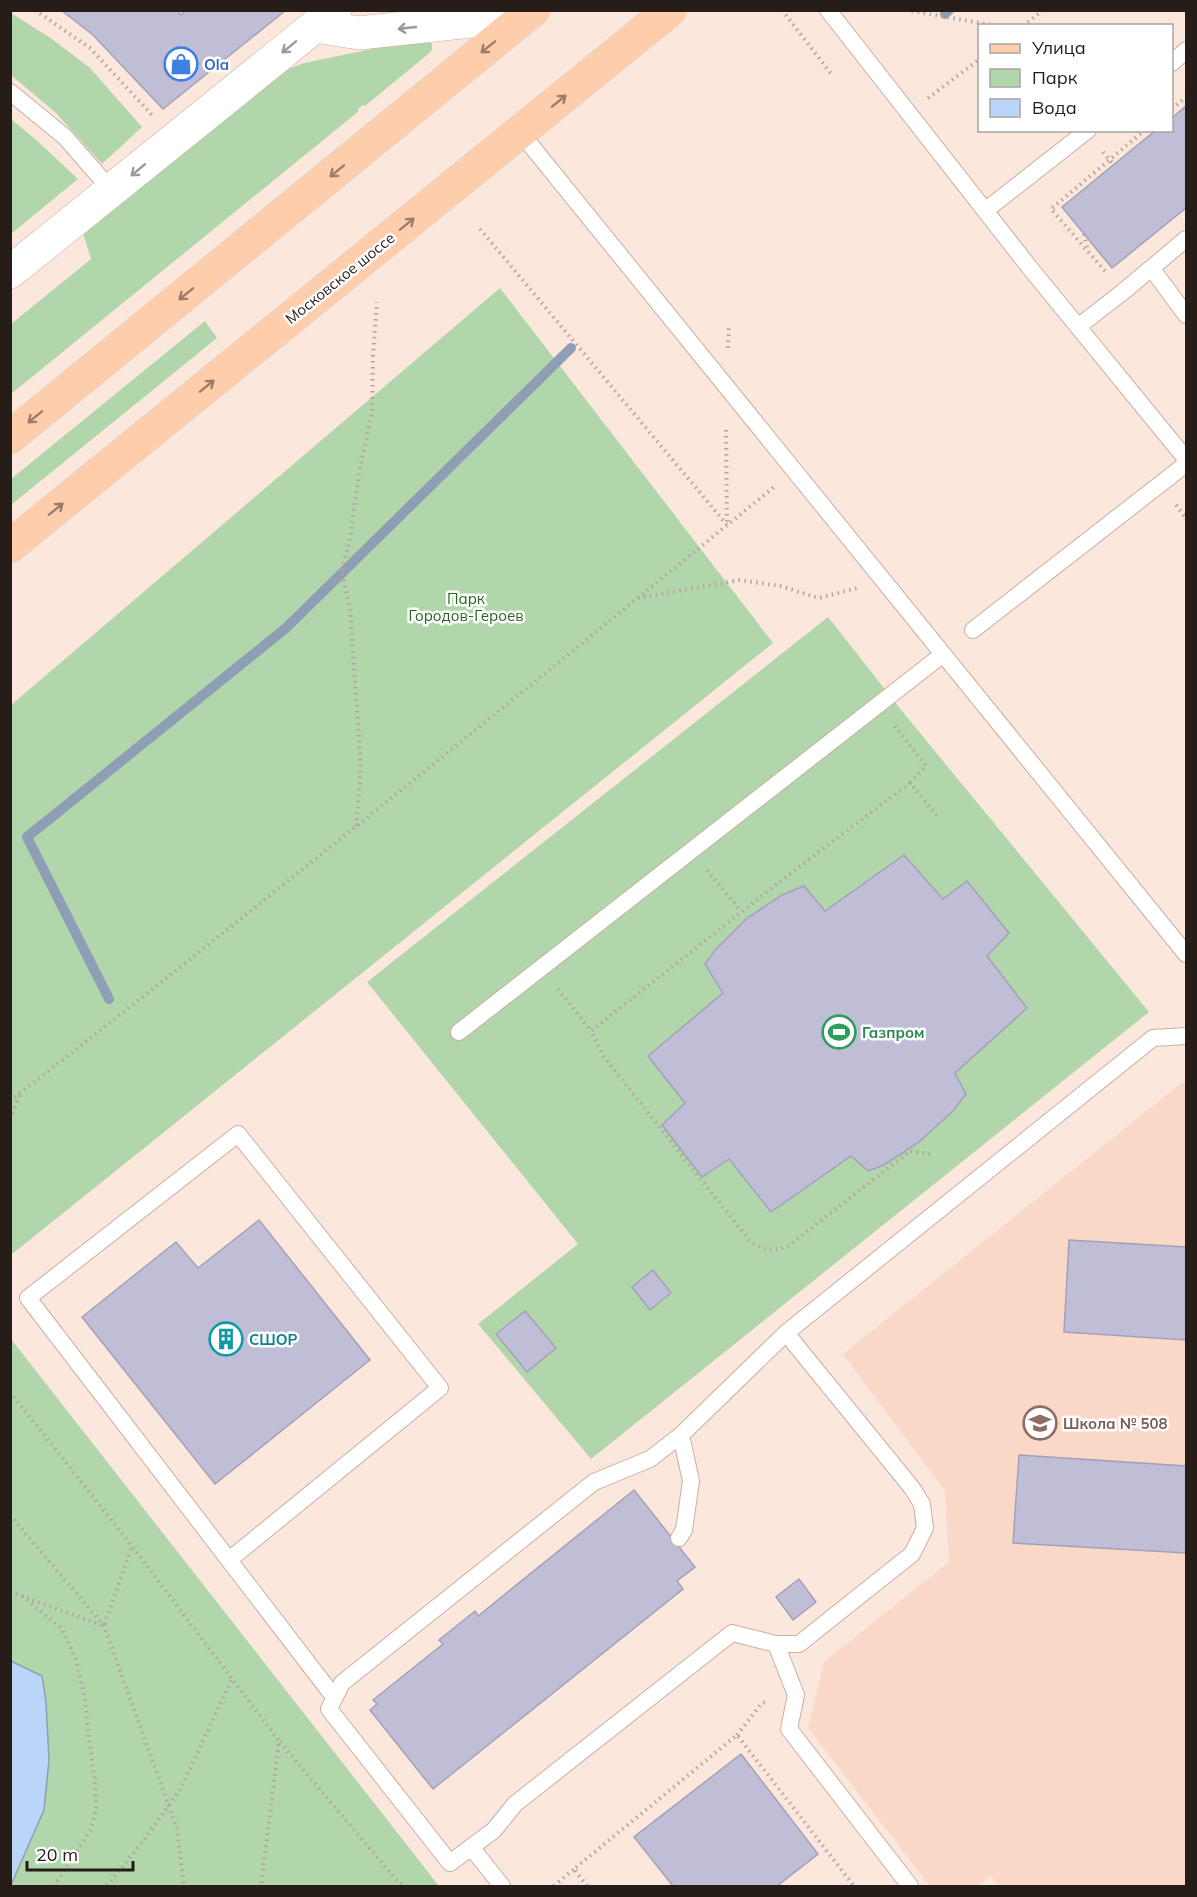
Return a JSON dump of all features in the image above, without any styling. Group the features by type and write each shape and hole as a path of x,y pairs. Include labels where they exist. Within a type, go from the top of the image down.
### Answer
{"main road":[{"name":"Московское шоссе","path":"10,546 670,10"},
{"path":"10,437 531,13"}],"street":[{"path":"10,272 175,139 317,16 359,33 531,13"}],"lane":[{"path":"828,10 1030,268 1186,459"},
{"path":"1173,62 1186,50"},
{"path":"10,92 65,136 112,191"},
{"path":"520,132 1186,954"},
{"path":"986,210 1085,132"},
{"path":"1079,326 1152,269 1186,239"},
{"path":"1152,269 1186,315"},
{"path":"973,630 1186,464"},
{"path":"459,1032 942,655"},
{"path":"786,1333 912,1488 922,1504 925,1528 912,1554 799,1644 776,1644 732,1633 515,1804 494,1830 450,1863 329,1709 342,1683 594,1482 650,1460 681,1435 786,1333 1154,1038 1186,1036"},
{"path":"230,1560 440,1388 238,1134 28,1298 334,1697"},
{"path":"679,1538 684,1530 692,1481 681,1435"},
{"path":"776,1644 796,1695 789,1729 910,1887"},
{"path":"471,1847 502,1887"}],"path":[{"path":"35,10 90,48 175,139"},
{"path":"782,10 832,75"},
{"path":"906,10 986,24"},
{"path":"1025,24 1042,10"},
{"path":"909,113 978,61"},
{"path":"1173,108 1186,97"},
{"path":"1124,291 1051,209 1143,132"},
{"path":"480,228 727,525"},
{"path":"1084,234 1088,252"},
{"path":"356,826 361,769 350,608 342,572 372,413 377,303"},
{"path":"10,1101 356,826 794,471"},
{"path":"638,598 740,580 780,586 819,598 882,580"},
{"path":"591,1031 741,911 910,783 926,766 895,728 895,719"},
{"path":"910,783 937,816"},
{"path":"692,851 741,911"},
{"path":"542,969 591,1031 604,1057 749,1240 759,1248 773,1251 787,1247 910,1151 930,1154"},
{"path":"10,1119 21,1093"},
{"path":"10,1392 132,1546 279,1741 398,1884 405,1887"},
{"path":"10,1515 104,1626 177,1829 184,1887"},
{"path":"104,1626 132,1546"},
{"path":"10,1592 104,1626"},
{"path":"22,1596 62,1629 76,1660 84,1694 95,1784 96,1810 90,1831 54,1887"},
{"path":"106,1887 147,1836 181,1788 232,1679"},
{"path":"554,1887 737,1735 854,1887"},
{"path":"261,1887 279,1741"},
{"path":"574,1869 587,1887"}],"shaded area":[{"name":"Школа № 508","path":"1186,1082 1186,1886 1000,1886 991,1876 978,1886 930,1886 808,1728 824,1662 949,1562 945,1491 843,1354 1179,1085"}],"green space":[{"path":"11,13 52,39 90,68 142,127 102,164 56,113 11,75"},
{"path":"426,39 432,44 432,50 427,55 11,394 11,324 91,259 83,233 278,73 304,63"},
{"path":"11,119 78,179 11,234"},
{"name":"Парк Городов-Героев","path":"500,288 773,643 11,1255 11,705"},
{"path":"205,321 217,338 11,505 11,479"},
{"path":"828,617 902,711 1149,1012 591,1459 478,1324 578,1244 367,982"},
{"path":"11,1339 439,1886 11,1886"}],"water":[{"path":"11,1661 42,1676 46,1702 49,1760 44,1810 11,1885"}],"building":[{"path":"61,10 177,10 181,15 186,10 286,10 163,109 93,35"},
{"path":"1186,106 1186,208 1112,268 1062,207 1154,132 1173,132 1173,117"},
{"name":"Газпром","path":"904,855 943,899 967,881 1009,933 987,956 1027,1008 955,1073 966,1094 953,1111 919,1142 884,1165 868,1171 851,1156 771,1212 729,1159 702,1177 662,1125 685,1103 648,1056 723,993 705,964 715,950 746,919 782,895 804,886 825,911"},
{"name":"СШОР","path":"259,1220 370,1360 215,1484 82,1317 176,1242 198,1268"},
{"path":"1069,1240 1186,1247 1186,1340 1064,1332"},
{"path":"653,1270 671,1293 650,1310 632,1287"},
{"path":"525,1311 556,1348 527,1372 496,1334"},
{"path":"1019,1455 1186,1466 1186,1553 1013,1543"},
{"path":"634,1490 695,1567 677,1581 683,1589 433,1789 370,1710 377,1704 373,1700 443,1644 439,1640 475,1611 478,1616"},
{"path":"799,1579 816,1602 793,1620 776,1597"},
{"path":"741,1754 818,1854 777,1886 673,1886 634,1837"}],"waterway":[{"path":"945,14 949,10"},
{"path":"109,999 27,837 286,628 571,348"}],"place":[{"name":"Ola","path":"181,64"},
{"name":"Газпром","path":"839,1032"},
{"name":"СШОР","path":"226,1339"},
{"name":"Школа № 508","path":"1040,1423"}]}
